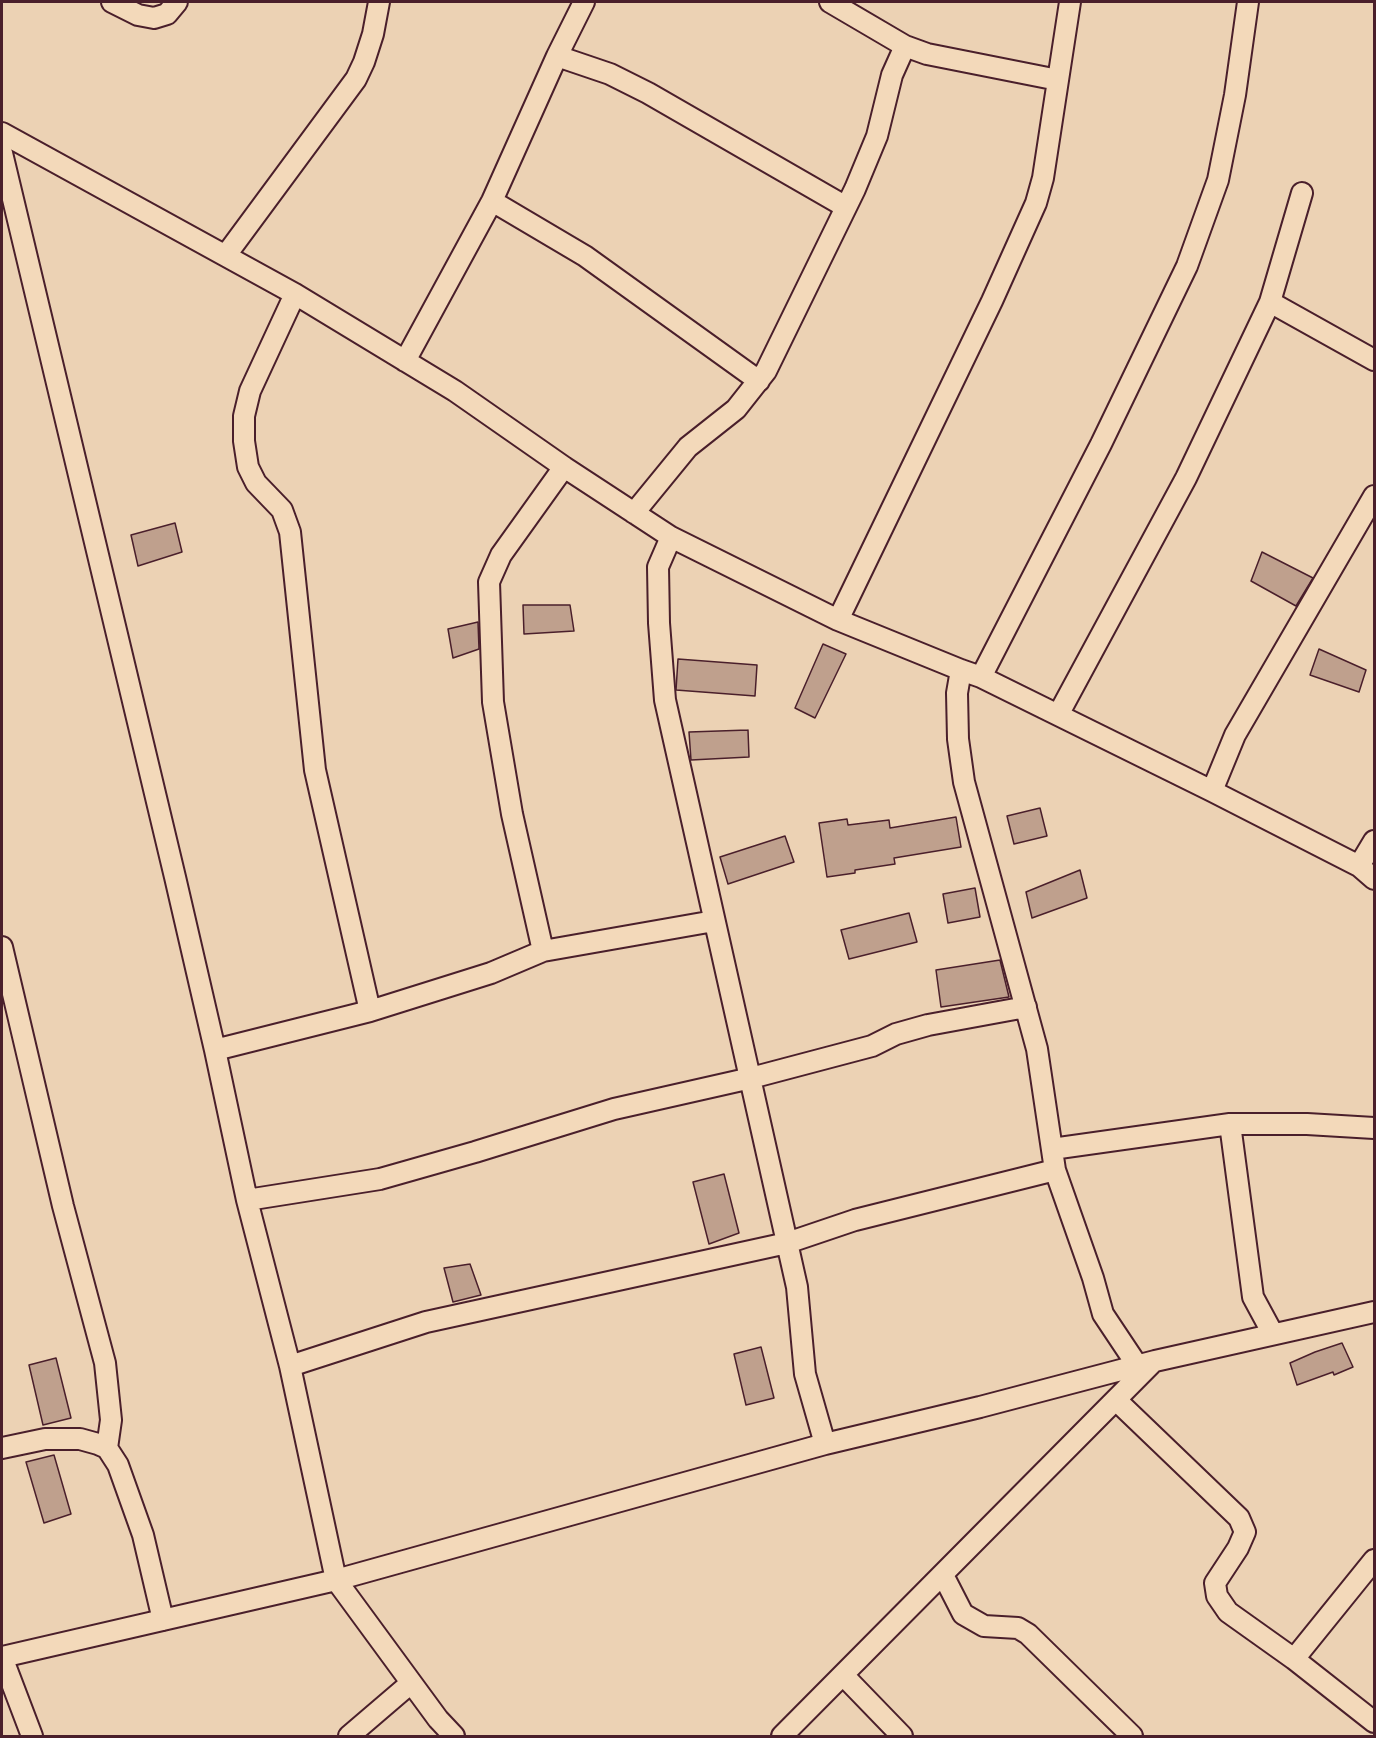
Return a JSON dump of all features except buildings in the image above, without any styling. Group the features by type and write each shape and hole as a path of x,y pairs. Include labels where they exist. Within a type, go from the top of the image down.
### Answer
{"street":[{"path":"112,2 138,15 154,18 167,14 177,2"},
{"path":"226,255 356,79 373,34 379,2"},
{"path":"405,361 492,201 556,56 584,2"},
{"path":"830,2 905,46 927,54 1058,80"},
{"path":"838,620 1029,223 1043,178 1070,2"},
{"path":"981,676 1101,444 1187,266 1218,180 1235,95 1248,2"},
{"path":"634,513 688,447 736,409 766,371 846,207 877,136 892,75 905,46"},
{"path":"556,56 610,74 648,93 846,207"},
{"path":"2,133 295,294 454,391 671,537 838,620 981,676 1212,791 1367,873 1374,842"},
{"path":"2,153 215,1050 247,1200 290,1366 336,1580 438,1719 454,1737"},
{"path":"1058,715 1186,478 1270,302 1302,193"},
{"path":"492,201 585,256 759,381"},
{"path":"295,294 250,391 244,416 244,441 248,467 256,483 282,510 290,532 315,770 370,1011"},
{"path":"1270,302 1374,360"},
{"path":"543,951 512,814 494,702 489,582 501,555 564,467"},
{"path":"1212,791 1235,735 1374,496"},
{"path":"671,537 658,567 659,623 665,700 797,1287 805,1374 825,1444"},
{"path":"961,670 957,693 958,739 964,783 1037,1048 1055,1170 1093,1278 1102,1314 1146,1363"},
{"path":"215,1050 370,1011 491,973 543,951 714,921"},
{"path":"2,947 61,1194 105,1363 111,1420 107,1448"},
{"path":"247,1200 380,1179 614,1109 751,1078 872,1046 896,1034 928,1025 1026,1007"},
{"path":"1052,1149 1230,1124 1307,1124 1374,1128"},
{"path":"1230,1124 1253,1297 1273,1334"},
{"path":"290,1366 426,1322 787,1243 855,1220 1055,1170"},
{"path":"32,1737 2,1657 336,1580 825,1444 980,1407 1146,1363 1374,1312"},
{"path":"783,1737 1116,1400 1146,1363"},
{"path":"1116,1400 1239,1518 1245,1532 1238,1548 1215,1583 1217,1596 1228,1612 1294,1659 1374,1722"},
{"path":"2,1448 45,1439 80,1439 107,1448 118,1465 143,1535 163,1620"},
{"path":"1294,1659 1374,1560"},
{"path":"943,1575 963,1614 984,1626 1018,1628 1028,1634 1132,1737"},
{"path":"843,1675 902,1737"},
{"path":"349,1737 411,1683"}]}
